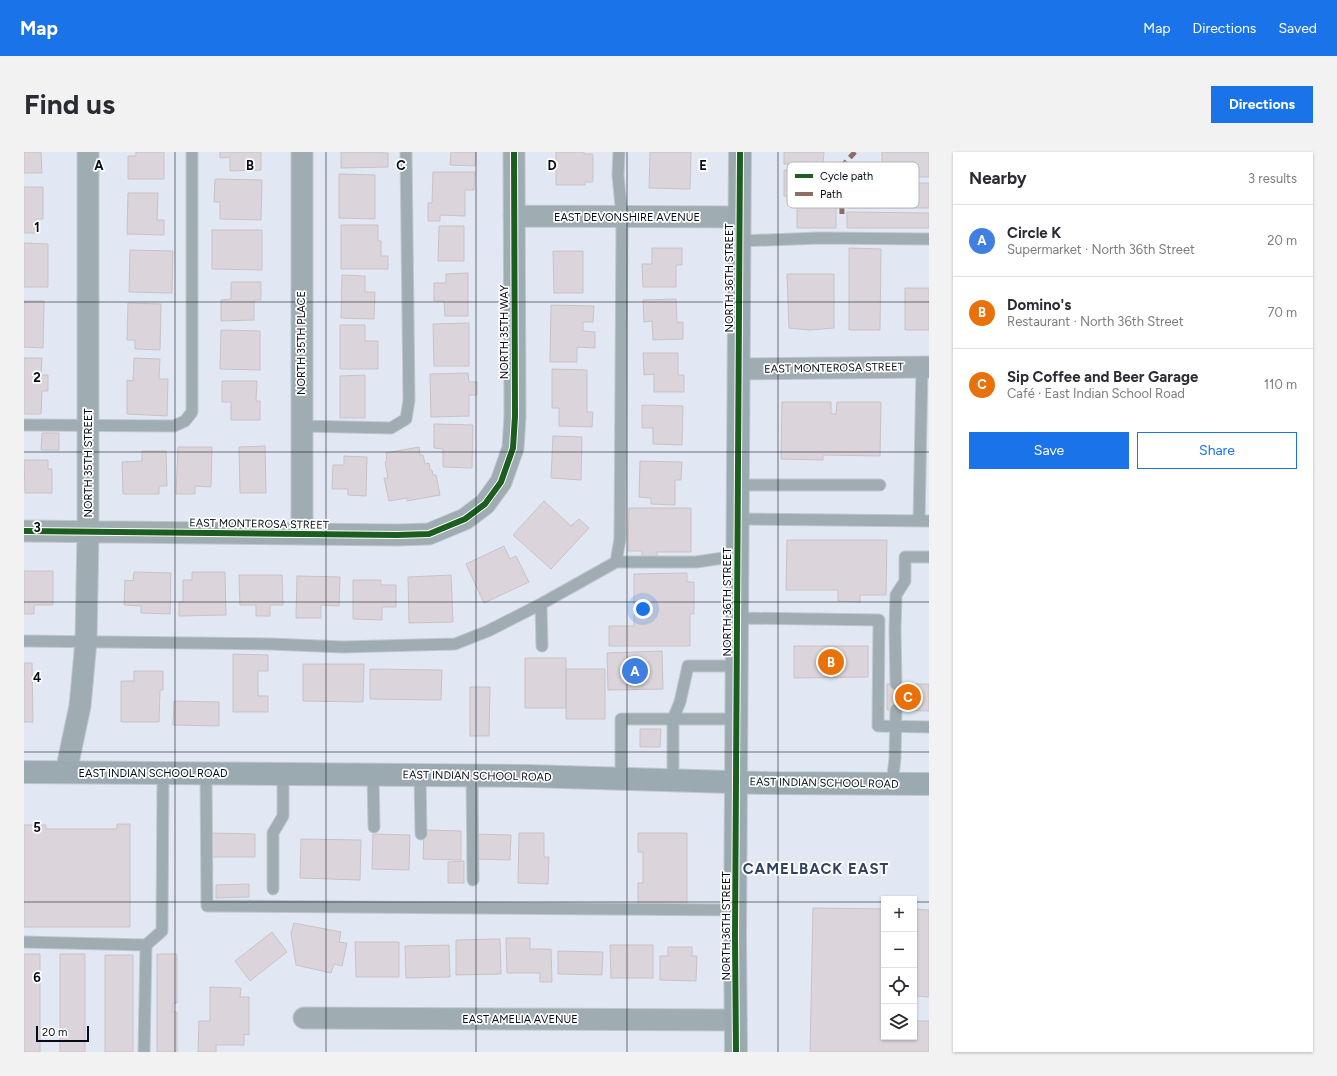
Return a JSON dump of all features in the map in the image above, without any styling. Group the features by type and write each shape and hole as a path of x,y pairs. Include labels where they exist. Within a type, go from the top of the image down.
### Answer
{"main road":[{"name":"NORTH 36TH STREET","path":"736,1052 735,910 740,152"},
{"name":"EAST INDIAN SCHOOL ROAD","path":"24,772 420,775 737,782 929,784"}],"street":[{"name":"NORTH 35TH STREET","path":"66,772 80,706 86,641 88,532 88,152"},
{"name":"NORTH 35TH PLACE","path":"302,152 302,534"},
{"name":"NORTH 35TH WAY","path":"485,504 501,482 513,448 515,416 514,152"},
{"name":"EAST DEVONSHIRE AVENUE","path":"514,216 739,217"},
{"name":"EAST MONTEROSA STREET","path":"739,369 925,367"},
{"name":"EAST MONTEROSA STREET","path":"24,531 397,535 430,534 465,519 485,504"},
{"name":"EAST AMELIA AVENUE","path":"304,1018 736,1020"}],"lane":[{"path":"24,425 174,426 186,421 192,412 192,152"},
{"path":"301,426 391,428 406,419 409,400 406,152"},
{"path":"616,562 620,539 622,217 618,175 619,152"},
{"path":"739,241 820,238 929,239"},
{"path":"738,519 924,521 925,367"},
{"path":"738,485 880,486"},
{"path":"24,641 263,644 343,647 455,644 488,631 541,604 616,562 696,562 737,556"},
{"path":"896,684 896,595 905,581 905,556 929,557"},
{"path":"541,604 542,646"},
{"path":"737,618 879,620 878,726 929,727"},
{"path":"673,780 673,719 680,702 688,666 737,666"},
{"path":"892,784 896,710"},
{"path":"621,779 621,719 737,719"},
{"path":"24,942 146,945 162,931 163,773"},
{"path":"206,773 207,906 735,910"},
{"path":"273,889 273,833 283,816 282,774"},
{"path":"373,775 374,827"},
{"path":"420,775 421,834"},
{"path":"472,776 473,880"},
{"path":"144,1052 146,945"}],"building":[{"path":"24,152 41,152 42,173 24,173"},
{"path":"136,152 164,152 164,179 128,179 128,156 136,156"},
{"path":"220,152 261,152 261,170 230,171 230,157 220,158"},
{"path":"341,152 388,153 388,167 341,168"},
{"path":"451,152 476,152 475,166 450,165"},
{"path":"556,152 584,152 584,154 593,154 593,182 585,182 585,185 556,185"},
{"path":"650,152 691,152 690,189 649,188"},
{"path":"784,152 824,152 823,162 787,162 787,164 784,164"},
{"path":"882,152 929,152 929,177 919,177 919,162 882,162"},
{"path":"784,170 787,170 787,196 784,196"},
{"path":"433,172 475,172 474,190 465,190 465,216 440,215 440,221 428,221 428,203 432,203"},
{"path":"339,174 375,175 375,219 339,218"},
{"path":"215,179 262,180 261,220 220,219 220,202 214,202"},
{"path":"919,183 929,183 929,208 919,208"},
{"path":"24,187 43,187 43,219 36,219 36,233 24,233"},
{"path":"128,193 158,193 157,220 164,220 164,235 127,234"},
{"path":"797,208 836,208 836,228 797,228"},
{"path":"847,212 929,213 929,228 847,228"},
{"path":"341,225 378,225 378,241 381,241 381,256 388,256 388,269 341,269"},
{"path":"439,226 464,226 464,261 438,261"},
{"path":"212,230 262,230 262,270 212,269"},
{"path":"24,243 48,244 48,287 24,287"},
{"path":"652,248 682,248 682,265 676,265 676,287 643,287 642,264 652,264"},
{"path":"849,248 881,249 880,330 849,330"},
{"path":"130,250 173,251 172,293 129,292"},
{"path":"553,251 583,251 583,293 554,293"},
{"path":"468,273 468,316 445,316 444,301 434,301 434,283 446,283 446,274"},
{"path":"787,274 834,274 834,328 810,330 789,328"},
{"path":"342,275 365,276 365,292 375,292 374,319 341,318"},
{"path":"231,282 261,282 261,300 254,300 254,320 221,321 221,300 231,299"},
{"path":"905,288 929,288 929,330 905,330"},
{"path":"676,299 677,322 683,322 683,339 653,340 652,321 644,322 643,300"},
{"path":"24,301 44,301 43,348 24,347"},
{"path":"128,303 161,304 160,350 135,349 135,340 127,340"},
{"path":"551,305 594,306 593,322 583,322 583,331 595,332 595,348 577,347 577,362 550,362"},
{"path":"469,323 469,366 434,366 433,324"},
{"path":"340,325 365,325 365,341 378,341 378,369 340,369"},
{"path":"221,330 260,331 260,370 220,369"},
{"path":"643,353 678,353 678,375 684,375 684,392 654,392 654,374 644,375"},
{"path":"24,358 42,358 41,375 48,375 48,391 42,391 41,414 24,414"},
{"path":"134,358 160,359 159,379 168,379 167,416 127,414 127,380 133,381"},
{"path":"552,369 587,370 587,412 593,412 592,427 559,426 559,408 552,408"},
{"path":"468,373 469,382 477,382 477,395 469,395 469,416 431,417 430,374"},
{"path":"365,375 365,418 340,418 340,376"},
{"path":"222,381 257,381 256,401 260,401 260,420 231,420 231,402 222,402"},
{"path":"782,402 831,402 831,414 836,414 837,402 881,402 880,456 823,455 823,460 781,459"},
{"path":"642,405 683,406 682,445 653,444 653,428 642,428"},
{"path":"434,424 473,425 472,468 443,467 443,449 434,448"},
{"path":"42,433 59,433 59,450 41,450"},
{"path":"553,436 582,437 581,480 551,478"},
{"path":"265,446 266,493 240,493 239,447"},
{"path":"178,447 212,447 211,487 195,486 195,494 176,494"},
{"path":"419,447 420,455 423,455 425,464 429,463 430,470 432,470 433,475 436,475 440,495 407,501 407,498 389,501 384,478 388,478 385,462 387,462 386,453"},
{"path":"142,451 166,451 167,486 159,486 159,494 123,494 122,462 142,461"},
{"path":"344,456 367,457 366,496 348,495 348,489 332,489 333,465 344,465"},
{"path":"24,460 48,460 48,469 52,469 52,493 25,493"},
{"path":"640,461 682,462 681,480 675,480 675,505 651,504 651,498 639,497"},
{"path":"544,501 571,526 579,519 589,528 551,569 513,535"},
{"path":"629,508 691,508 691,552 657,552 657,557 642,557 642,551 628,551"},
{"path":"787,540 887,540 886,595 860,595 860,602 838,601 838,590 786,590"},
{"path":"504,546 510,559 516,556 529,582 484,603 466,564"},
{"path":"24,571 53,571 53,605 34,605 34,614 24,614"},
{"path":"134,572 171,573 170,614 141,613 141,606 124,605 125,580 133,581"},
{"path":"192,572 225,572 226,615 179,616 179,602 183,602 183,580 192,580"},
{"path":"687,573 687,582 694,582 694,614 690,614 690,646 609,646 609,626 634,626 634,574"},
{"path":"239,575 282,575 283,605 270,605 270,616 256,616 256,605 240,605"},
{"path":"451,575 453,622 409,623 408,577"},
{"path":"297,576 340,577 339,606 321,605 321,618 296,618"},
{"path":"353,580 381,580 381,585 396,585 396,607 382,607 382,620 353,619"},
{"path":"794,646 868,646 868,677 794,678"},
{"path":"662,651 663,689 608,690 607,653"},
{"path":"233,654 268,655 268,671 258,671 258,696 268,696 268,712 233,712"},
{"path":"525,658 566,658 566,708 525,708"},
{"path":"24,663 32,663 33,722 24,722"},
{"path":"303,664 364,664 363,702 303,701"},
{"path":"370,669 442,670 441,700 370,699"},
{"path":"566,669 605,669 605,719 566,719"},
{"path":"134,671 163,671 163,690 160,690 159,722 121,722 121,681 134,681"},
{"path":"887,684 929,684 929,711 887,710"},
{"path":"470,687 490,687 489,736 470,736"},
{"path":"174,701 219,702 219,726 173,725"},
{"path":"640,729 661,729 660,747 640,747"},
{"path":"117,824 130,824 130,927 24,927 24,825 46,825 46,829 117,829"},
{"path":"424,830 461,831 461,860 423,859"},
{"path":"211,833 255,834 255,857 211,857"},
{"path":"519,833 544,833 544,857 549,857 548,884 518,883"},
{"path":"638,833 687,833 687,904 638,904 638,883 643,883 643,852 638,852"},
{"path":"373,834 410,835 409,870 372,869"},
{"path":"475,834 511,835 510,860 475,859"},
{"path":"301,839 361,840 360,880 300,878"},
{"path":"464,861 464,883 448,883 448,862"},
{"path":"249,884 249,897 216,898 216,885"},
{"path":"813,908 881,909 881,1040 917,1040 917,1021 929,1021 929,1052 810,1052"},
{"path":"917,909 929,910 929,997 917,996"},
{"path":"294,923 341,932 339,942 347,943 342,966 334,964 331,973 296,965 291,933"},
{"path":"272,932 287,952 250,981 235,961"},
{"path":"506,938 530,938 530,949 551,949 552,982 540,982 540,973 507,973"},
{"path":"500,939 501,974 456,975 456,940"},
{"path":"355,942 399,942 399,977 356,977"},
{"path":"449,945 450,977 406,978 405,946"},
{"path":"610,945 653,945 653,978 611,978"},
{"path":"668,947 692,947 692,956 697,956 696,981 660,980 660,956 668,956"},
{"path":"558,951 603,952 602,975 558,974"},
{"path":"24,954 40,954 40,1052 24,1052"},
{"path":"60,954 85,954 85,1052 60,1052"},
{"path":"157,954 177,954 177,1003 173,1003 173,1012 177,1012 177,1052 157,1052"},
{"path":"105,955 133,955 133,1052 105,1052"},
{"path":"210,987 241,988 240,997 249,997 249,1035 244,1034 244,1045 216,1045 216,1052 198,1052 199,1021 210,1021"}],"marked path":[{"path":"846,162 855,152"},
{"path":"842,208 842,214"}],"cycle path":[{"path":"24,531 397,535 429,534 465,519 485,504 501,482 513,448 515,416 514,152"},
{"path":"736,1052 735,936 740,152"}],"place":[{"name":"Domino's","path":"831,662"},
{"name":"Circle K","path":"635,671"},
{"name":"Sip Coffee and Beer Garage","path":"908,697"}],"district":[{"name":"CAMELBACK EAST","path":"816,869"}]}
